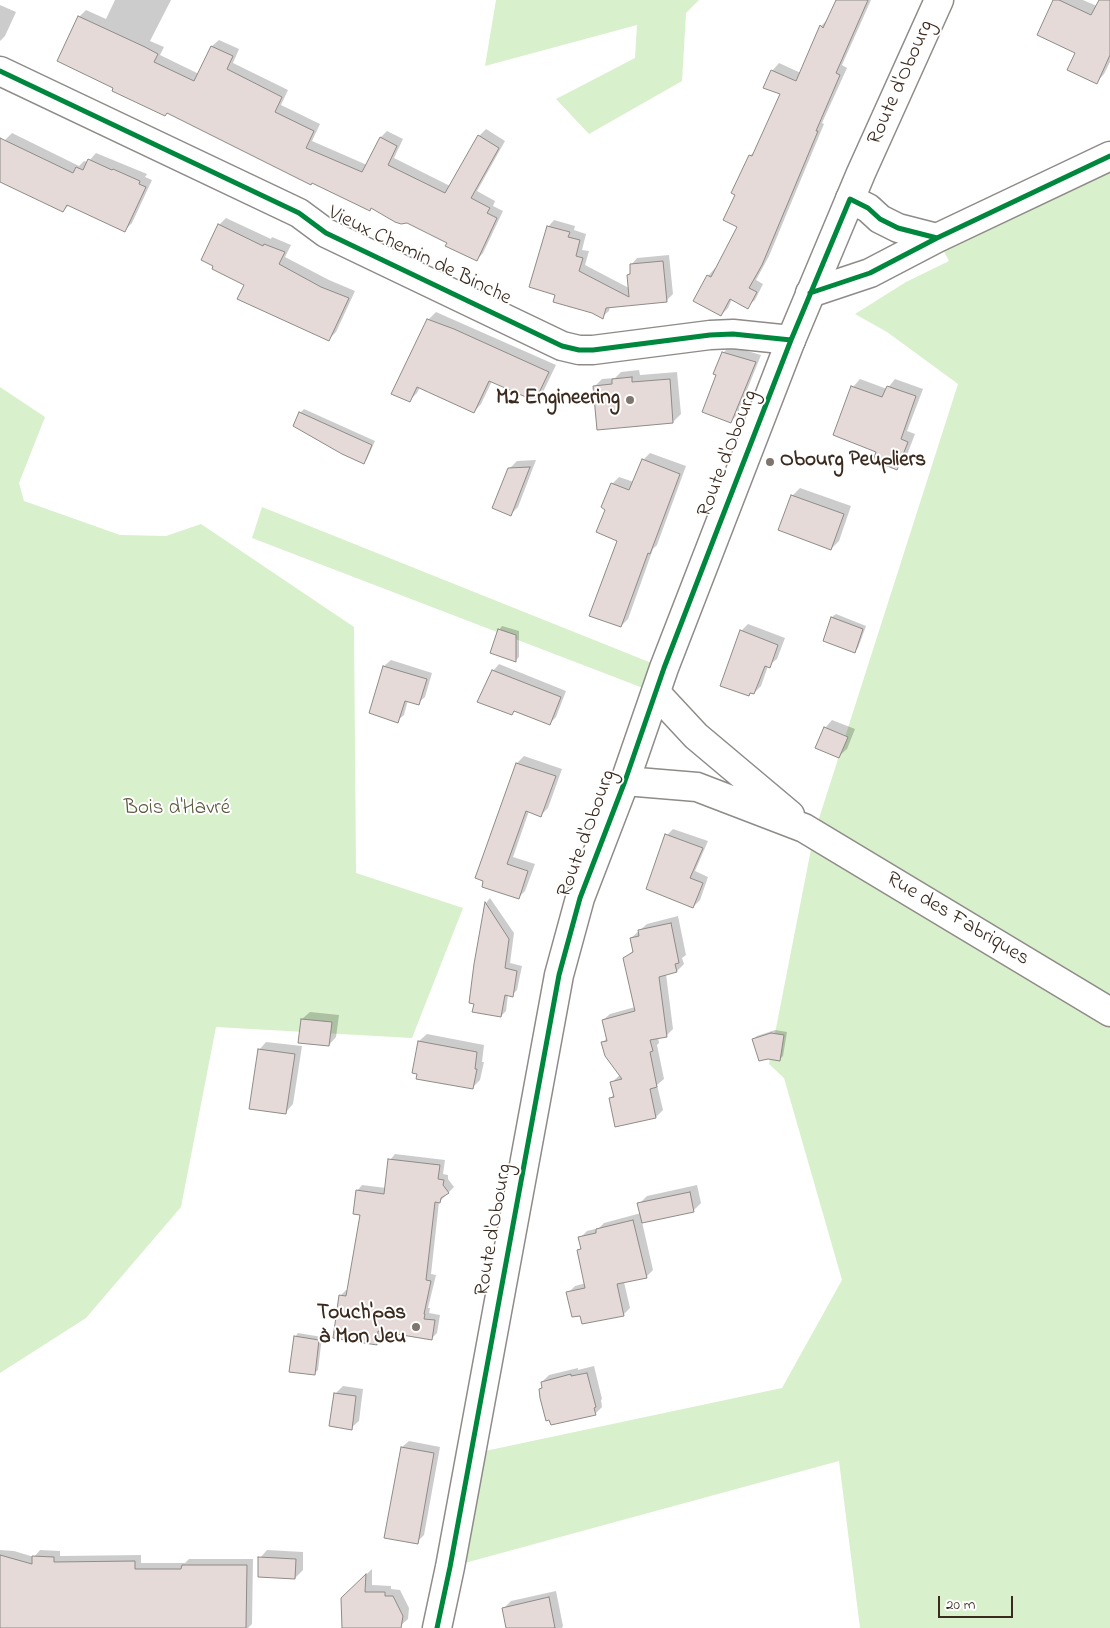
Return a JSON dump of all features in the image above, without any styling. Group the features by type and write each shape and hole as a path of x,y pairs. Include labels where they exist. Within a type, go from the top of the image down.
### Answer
{"street":[{"name":"Route d'Obourg","path":"437,1628 454,1548 559,975 580,898 791,340 850,199 939,0"},
{"name":"Vieux Chemin de Binche","path":"0,71 299,213 326,233 562,346 579,350 593,350 710,335 733,334 791,340"},
{"path":"810,293 870,272 1110,156"},
{"path":"850,199 868,208 880,219 898,228 937,238"},
{"name":"Rue des Fabriques","path":"656,693 696,736 804,828"},
{"name":"Rue des Fabriques","path":"625,781 697,787 804,828 1110,1012"}],"green space":[{"path":"496,0 699,0 686,13 682,81 589,134 556,99 635,58 637,25 485,66"},
{"path":"1110,156 1110,1628 860,1628 839,1461 450,1567 471,1454 782,1388 842,1280 784,1078 769,1064 814,834 958,384 887,332 855,314 906,282 949,261 937,238"},
{"name":"Bois d'Havré","path":"0,387 45,417 19,483 24,501 120,535 166,536 201,524 354,627 356,873 463,908 412,1038 216,1027 181,1207 86,1318 0,1373"},
{"path":"262,507 664,668 656,693 252,538"}],"building":[{"path":"836,0 868,0 836,73 840,75 816,131 818,131 762,265 749,288 757,292 748,309 730,299 721,316 693,301 707,275 711,277 737,227 723,220 735,195 731,193 749,155 752,156 780,94 763,88 771,70 796,81 820,25 823,28"},
{"path":"1053,0 1059,0 1091,15 1099,0 1110,0 1110,55 1097,84 1067,70 1075,53 1037,35"},
{"path":"78,16 158,54 154,62 194,81 211,46 233,56 227,69 282,97 275,112 314,131 306,148 362,172 380,137 397,146 388,165 445,193 478,135 499,148 471,198 490,208 487,213 497,218 477,261 445,246 447,243 407,223 395,222 371,208 370,211 312,183 311,185 167,113 165,116 112,91 113,88 57,61"},
{"path":"0,138 73,173 76,167 83,170 88,159 140,181 139,184 146,187 125,232 67,205 63,212 0,182"},
{"path":"218,224 263,246 264,244 285,252 279,264 321,287 349,298 329,341 237,299 244,285 212,269 213,266 201,260"},
{"path":"547,226 570,232 568,237 580,240 576,256 583,258 579,271 629,297 627,275 630,274 630,264 663,261 667,302 606,308 603,319 592,313 553,302 555,295 529,287"},
{"path":"427,319 454,329 549,372 535,401 489,381 474,413 417,387 410,402 391,394"},
{"path":"722,352 756,362 731,423 702,412 716,375 713,374"},
{"path":"632,377 632,382 670,379 673,423 597,430 593,386 612,384 612,379"},
{"path":"851,386 882,397 887,386 916,396 901,439 908,442 897,470 873,460 876,452 833,435"},
{"path":"299,412 372,445 364,464 342,454 293,426"},
{"path":"642,459 680,474 621,627 589,616 617,541 596,532 605,510 601,507 611,483 629,490"},
{"path":"530,467 511,516 492,508 508,468"},
{"path":"791,495 844,514 831,550 778,530"},
{"path":"831,617 863,629 855,653 823,641"},
{"path":"498,629 516,635 516,662 490,653"},
{"path":"740,630 778,645 770,668 765,666 754,694 750,693 749,696 720,686"},
{"path":"383,666 427,679 419,705 405,701 398,723 369,713"},
{"path":"492,670 561,697 550,725 514,711 512,715 477,702"},
{"path":"824,727 848,737 839,758 815,748"},
{"path":"516,763 556,776 541,817 526,811 507,864 528,871 519,899 482,887 483,881 475,878"},
{"path":"665,834 703,848 690,878 703,883 693,908 646,889"},
{"path":"485,902 509,939 505,968 517,971 513,997 505,995 501,1017 472,1012 474,1004 469,1003"},
{"path":"671,923 679,963 675,964 677,972 659,977 667,1037 650,1040 653,1051 650,1052 657,1087 650,1089 656,1118 615,1127 609,1098 614,1097 610,1082 622,1079 605,1056 601,1042 607,1041 602,1020 635,1011 623,958 633,952 630,938 639,936 638,930"},
{"path":"301,1019 332,1022 329,1046 298,1043"},
{"path":"771,1033 784,1035 780,1061 768,1059 759,1061 752,1039"},
{"path":"418,1041 477,1052 475,1069 477,1069 473,1089 416,1079 417,1074 412,1073"},
{"path":"258,1049 295,1054 286,1114 249,1109"},
{"path":"388,1159 440,1165 438,1179 444,1180 443,1185 449,1193 441,1198 440,1203 435,1202 426,1280 431,1281 424,1314 424,1319 435,1320 432,1340 378,1331 377,1345 333,1338 339,1295 346,1296 360,1215 353,1214 356,1190 384,1194"},
{"path":"690,1192 694,1212 642,1223 637,1203"},
{"path":"633,1220 647,1278 617,1284 624,1316 582,1324 580,1316 572,1317 566,1292 585,1288 577,1250 581,1249 578,1237 596,1233 596,1229"},
{"path":"294,1336 319,1340 315,1375 289,1372"},
{"path":"587,1373 596,1407 594,1408 596,1415 551,1425 549,1420 546,1421 540,1398 539,1389 542,1388 541,1382 571,1374 571,1376"},
{"path":"334,1393 356,1396 352,1430 329,1426"},
{"path":"401,1447 434,1453 418,1544 384,1538"},
{"path":"0,1555 32,1564 32,1556 54,1557 54,1562 135,1561 135,1569 181,1569 182,1565 247,1565 246,1628 0,1628"},
{"path":"258,1557 296,1559 295,1579 258,1577"},
{"path":"366,1574 365,1592 385,1592 385,1596 393,1596 403,1616 401,1628 342,1628 341,1598"},
{"path":"549,1597 555,1628 506,1628 502,1608"}],"cycle path":[{"path":"0,71 299,213 326,233 562,346 579,350 593,350 710,335 733,334 791,340"},
{"path":"810,293 870,273 937,238 1110,156"},
{"path":"437,1628 450,1567 559,975 580,898 625,781 664,668 718,528 791,340 850,199 868,208 880,219 898,228 937,238"}],"place":[{"name":"M2 Engineering","path":"630,400"},
{"name":"Obourg Peupliers","path":"770,462"},
{"name":"Touch'pas à Mon Jeu","path":"416,1327"}]}
